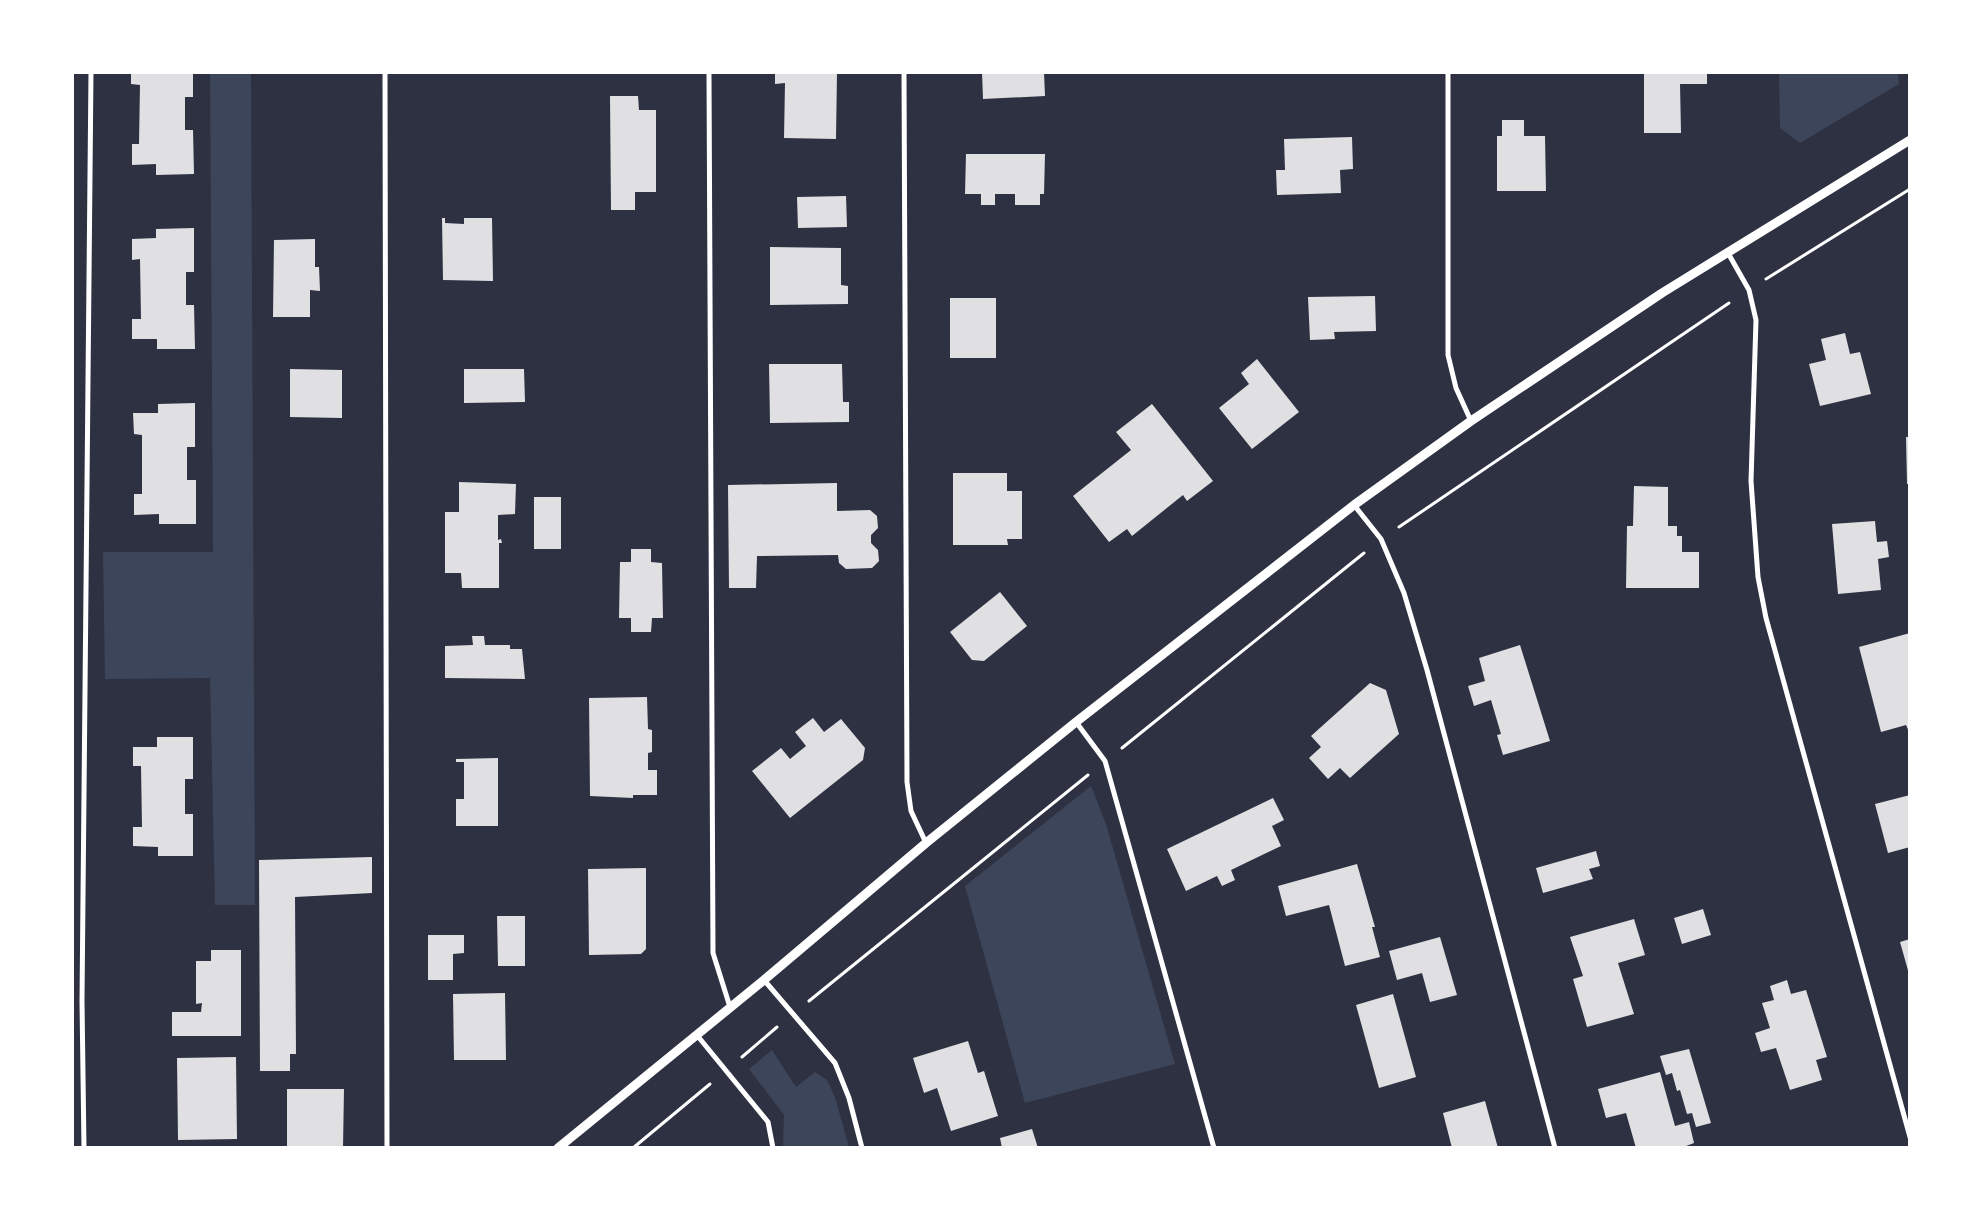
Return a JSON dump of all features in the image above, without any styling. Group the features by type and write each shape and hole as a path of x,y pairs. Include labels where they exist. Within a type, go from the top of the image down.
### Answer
{"street":[{"path":"84,1148 82,981 91,72"},
{"path":"385,72 387,1148"},
{"path":"709,72 713,953 730,1007"},
{"path":"904,72 907,782 911,811 926,843"},
{"path":"1448,72 1448,355 1456,388 1471,421"},
{"path":"558,1148 695,1034 764,980 926,843 1076,722 1354,505 1471,421 1662,293 1910,140"},
{"path":"1728,253 1749,290 1756,320 1751,481 1758,577 1766,618 1910,1137"},
{"path":"1354,505 1381,539 1404,592 1427,670 1555,1148"},
{"path":"1076,722 1105,761 1214,1148"},
{"path":"764,980 835,1063 849,1098 862,1148"},
{"path":"695,1034 768,1122 773,1148"}],"path":[{"path":"633,1148 793,1014 1381,539 1749,290 1910,189"}],"shaded area":[{"path":"210,73 251,73 255,905 215,905 210,678 105,679 103,552 213,552"},
{"path":"1779,73 1898,73 1899,84 1800,143 1780,128"},
{"path":"1091,786 1106,824 1175,1064 1025,1103 965,886"},
{"path":"772,1050 796,1087 815,1072 827,1080 835,1097 849,1147 783,1147 784,1115 749,1069"}],"building":[{"path":"131,72 193,72 193,97 185,97 185,130 193,130 194,174 156,175 156,164 132,165 132,144 139,144 140,85 131,84"},
{"path":"775,72 837,72 836,139 784,138 785,83 775,84"},
{"path":"982,72 1044,72 1045,96 983,99"},
{"path":"1644,72 1707,72 1707,84 1680,84 1681,133 1644,133"},
{"path":"610,96 638,96 639,110 656,110 656,192 635,192 635,210 611,210"},
{"path":"1502,120 1524,120 1524,136 1545,136 1546,191 1497,191 1497,136 1502,136"},
{"path":"1352,137 1353,169 1340,170 1341,193 1277,195 1276,170 1285,170 1284,139"},
{"path":"966,154 1045,154 1044,194 1040,194 1040,205 1015,205 1015,194 995,194 995,205 981,205 981,194 965,194"},
{"path":"846,196 847,227 798,228 797,197"},
{"path":"442,218 445,218 445,223 464,224 464,218 492,218 493,281 443,280"},
{"path":"194,228 194,272 186,272 186,305 194,305 195,349 157,349 157,339 132,339 132,319 141,319 140,259 132,260 132,239 156,238 156,229"},
{"path":"315,239 315,267 319,267 320,291 310,290 310,317 273,317 274,240"},
{"path":"770,247 841,248 841,285 848,286 848,304 770,305"},
{"path":"1375,296 1376,331 1334,332 1335,339 1310,340 1308,297"},
{"path":"950,298 996,298 996,358 950,358"},
{"path":"1845,333 1850,354 1860,352 1871,394 1820,406 1809,364 1826,360 1821,339"},
{"path":"1257,359 1299,412 1252,449 1219,408 1249,384 1241,373"},
{"path":"769,364 842,364 843,402 849,402 849,422 770,423"},
{"path":"290,369 342,370 342,418 290,417"},
{"path":"464,369 524,369 525,402 464,403"},
{"path":"195,403 195,447 187,447 187,480 196,480 196,524 159,524 159,514 134,515 134,494 142,494 142,435 134,434 133,413 158,413 158,404"},
{"path":"1152,404 1213,481 1187,501 1183,495 1132,536 1127,529 1109,542 1073,496 1131,450 1116,432"},
{"path":"1906,437 1910,437 1910,484 1907,484"},
{"path":"953,473 1007,473 1007,491 1022,491 1022,539 1007,539 1008,545 953,545"},
{"path":"459,482 516,484 515,514 498,515 498,540 501,539 502,543 499,543 499,588 462,588 461,573 445,573 445,512 459,512"},
{"path":"837,483 837,511 870,510 877,516 878,528 871,535 871,543 878,550 879,561 872,568 846,569 839,563 838,555 757,556 756,588 729,588 728,485"},
{"path":"1634,486 1668,487 1668,526 1677,526 1677,536 1682,536 1682,552 1699,552 1699,588 1626,588 1627,526 1633,526"},
{"path":"534,497 561,497 561,549 534,549"},
{"path":"1875,521 1877,542 1887,541 1889,557 1878,559 1881,590 1838,594 1832,524"},
{"path":"631,549 651,549 651,562 662,563 663,618 652,618 651,632 631,632 631,618 619,618 620,562 631,562"},
{"path":"1000,592 1027,626 984,661 972,660 950,632"},
{"path":"1910,633 1910,734 1906,725 1881,732 1859,647"},
{"path":"472,636 484,636 485,645 510,645 510,649 522,649 525,679 445,678 445,646 473,645"},
{"path":"1520,645 1550,741 1503,755 1497,735 1501,734 1491,700 1474,706 1468,686 1485,681 1479,658"},
{"path":"1370,683 1386,690 1399,734 1350,778 1340,768 1328,779 1309,758 1321,747 1311,736"},
{"path":"647,697 648,729 652,730 652,752 648,753 648,770 657,770 657,795 633,795 633,798 590,796 589,698"},
{"path":"813,718 824,732 841,719 865,748 863,760 790,818 752,771 781,748 790,759 806,746 795,732"},
{"path":"157,737 193,737 193,779 185,779 185,814 193,814 193,856 158,856 158,847 133,846 133,827 142,827 141,766 133,766 133,747 157,747"},
{"path":"498,758 498,826 456,826 456,799 464,799 464,762 456,762 456,759"},
{"path":"1910,795 1910,847 1888,853 1875,804"},
{"path":"1273,798 1284,820 1272,826 1281,846 1231,870 1235,880 1222,886 1217,876 1186,891 1167,849"},
{"path":"1596,851 1600,866 1589,869 1593,879 1543,893 1536,868"},
{"path":"372,857 372,893 295,897 296,1054 290,1054 290,1071 260,1071 259,860"},
{"path":"1357,864 1375,927 1372,927 1380,957 1345,966 1329,905 1286,916 1278,886"},
{"path":"646,868 646,949 641,954 589,955 588,869"},
{"path":"1703,909 1711,935 1682,944 1674,918"},
{"path":"497,916 525,916 525,966 498,966"},
{"path":"1634,919 1645,955 1618,963 1634,1014 1587,1027 1573,979 1583,976 1570,937"},
{"path":"428,935 464,935 464,953 453,954 453,980 428,980"},
{"path":"1440,937 1457,995 1430,1002 1422,973 1397,980 1389,951"},
{"path":"1910,939 1910,974 1909,974 1900,942"},
{"path":"211,950 241,950 241,1036 172,1036 172,1012 201,1012 202,1003 196,1004 196,961 211,961"},
{"path":"1787,980 1791,994 1806,990 1827,1057 1816,1060 1822,1080 1790,1090 1776,1048 1761,1052 1755,1033 1770,1028 1762,1003 1774,1000 1770,986"},
{"path":"505,993 506,1060 454,1060 453,994"},
{"path":"1393,994 1416,1077 1379,1088 1356,1005"},
{"path":"968,1041 978,1073 984,1071 998,1116 951,1131 937,1088 924,1093 913,1058"},
{"path":"1689,1049 1711,1123 1696,1127 1692,1113 1687,1114 1680,1090 1677,1091 1672,1073 1666,1075 1660,1056"},
{"path":"236,1057 237,1139 178,1140 177,1058"},
{"path":"1660,1072 1675,1126 1689,1122 1694,1143 1681,1148 1636,1148 1626,1113 1606,1118 1598,1089"},
{"path":"287,1089 344,1089 343,1148 287,1148"},
{"path":"1485,1101 1498,1148 1452,1148 1443,1113"},
{"path":"1032,1129 1038,1148 1002,1148 1000,1138"}]}
